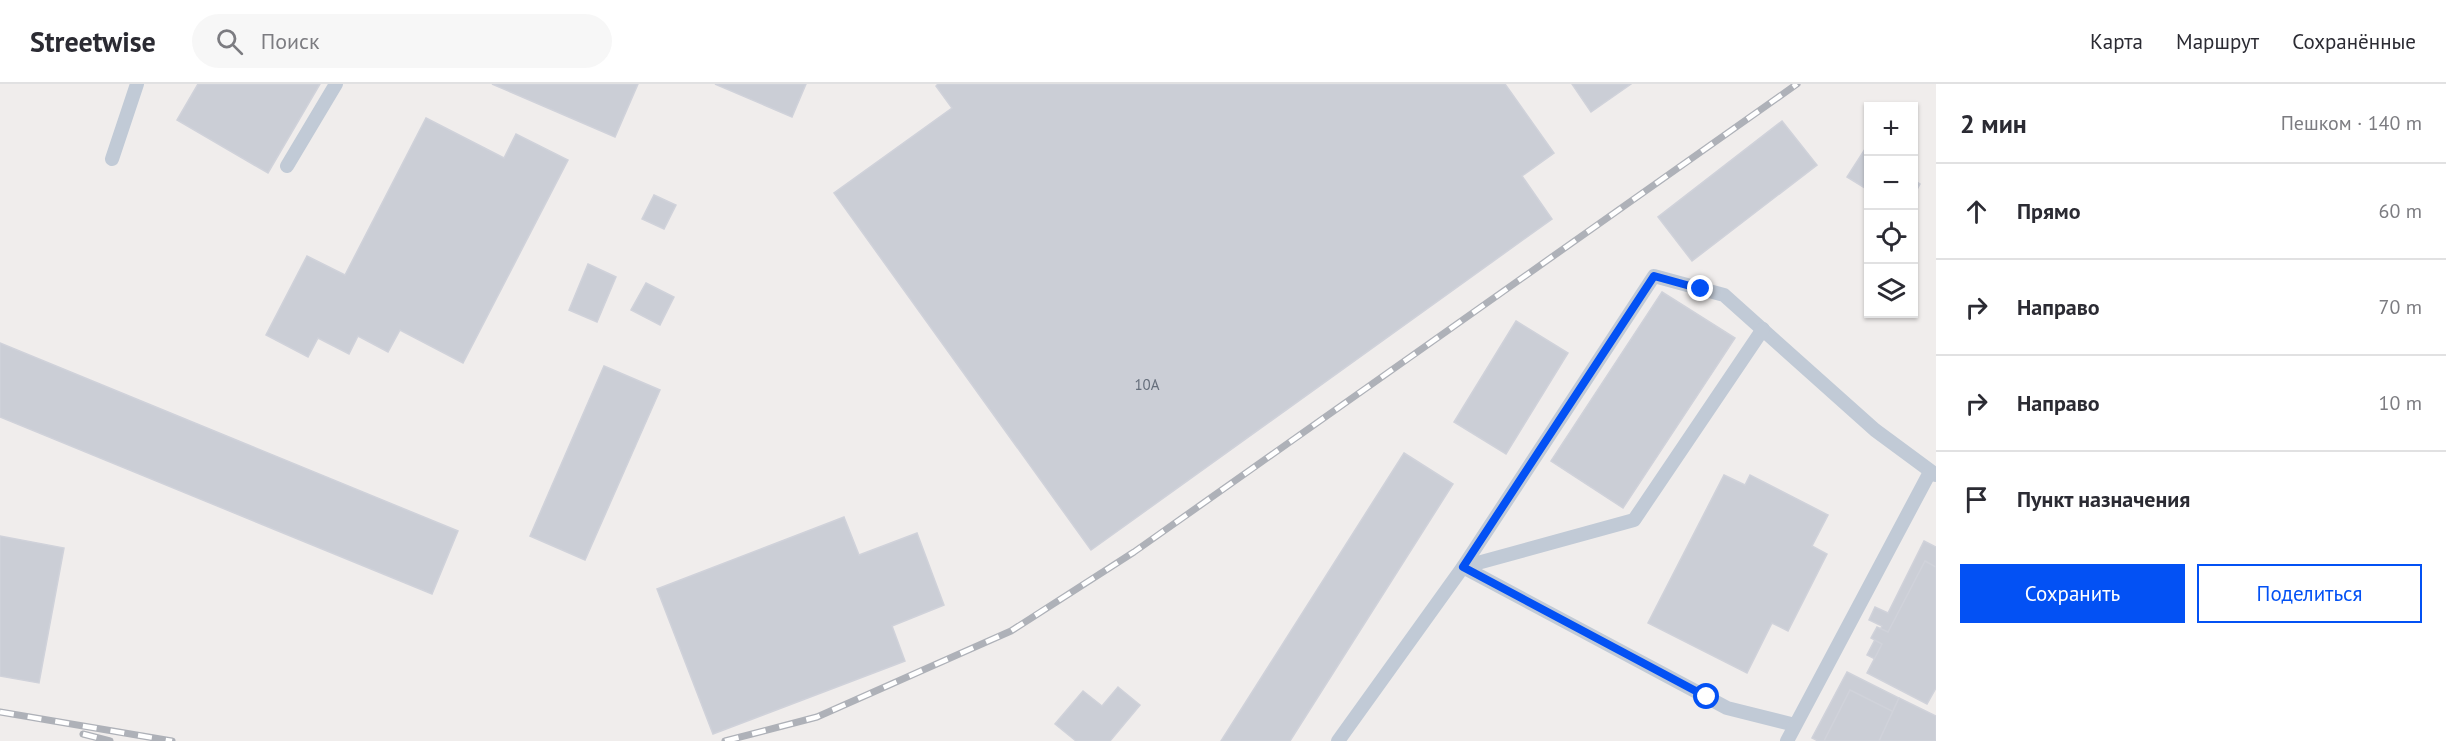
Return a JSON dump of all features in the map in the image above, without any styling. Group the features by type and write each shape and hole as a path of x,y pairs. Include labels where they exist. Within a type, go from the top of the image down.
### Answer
{"lane":[{"path":"112,159 136,84"},
{"path":"287,166 336,84"},
{"path":"1338,741 1463,567 1654,276 1724,295 1875,430 1933,474 1787,741"},
{"path":"1463,567 1634,520 1762,329"},
{"path":"1463,567 1727,708 1795,725"}],"building":[{"path":"198,84 320,84 268,173 177,120"},
{"path":"492,84 638,84 615,137"},
{"path":"715,84 806,84 792,117"},
{"path":"938,84 1505,84 1554,153 1522,176 1552,219 1091,550 834,193 952,108 936,86"},
{"path":"1572,84 1631,84 1591,112"},
{"path":"426,118 504,158 516,134 568,160 463,363 400,330 388,352 358,336 349,354 318,338 308,357 266,335 307,256 345,275"},
{"path":"1782,121 1817,165 1692,261 1658,217"},
{"path":"1864,151 1864,188 1847,177"},
{"path":"654,195 676,205 664,229 642,219"},
{"path":"588,264 616,277 597,322 569,310"},
{"path":"646,283 674,297 660,325 631,310"},
{"path":"1662,292 1735,338 1623,508 1551,461"},
{"path":"1516,321 1568,353 1506,454 1454,422"},
{"path":"0,343 458,531 432,594 0,417"},
{"path":"604,366 660,390 585,560 530,536"},
{"path":"1404,453 1453,484 1290,741 1221,741"},
{"path":"1724,475 1745,485 1750,475 1828,515 1812,546 1827,554 1788,631 1772,623 1747,673 1648,623"},
{"path":"844,517 859,555 917,533 944,605 892,626 905,661 713,734 657,589"},
{"path":"0,536 64,548 39,683 0,676"},
{"path":"1924,541 1936,547 1936,680 1932,688 1867,655 1882,626 1869,620 1875,607 1888,613"},
{"path":"1925,561 1936,567 1936,688 1927,704 1867,673 1882,644 1871,638 1877,627 1888,632"},
{"path":"1847,672 1899,698 1879,741 1818,741 1812,738"},
{"path":"1118,687 1140,705 1110,741 1076,741 1055,724 1083,691 1102,706"},
{"path":"1850,690 1936,733 1936,741 1824,741"},
{"path":"1899,698 1936,716 1936,741 1879,741"}],"railway":[{"path":"725,741 817,717 1011,631 1134,552 1797,84"},
{"path":"0,712 172,741"},
{"path":"83,734 110,741"}],"route":[{"path":"1701,289 1654,276 1463,567 1707,697"}]}
